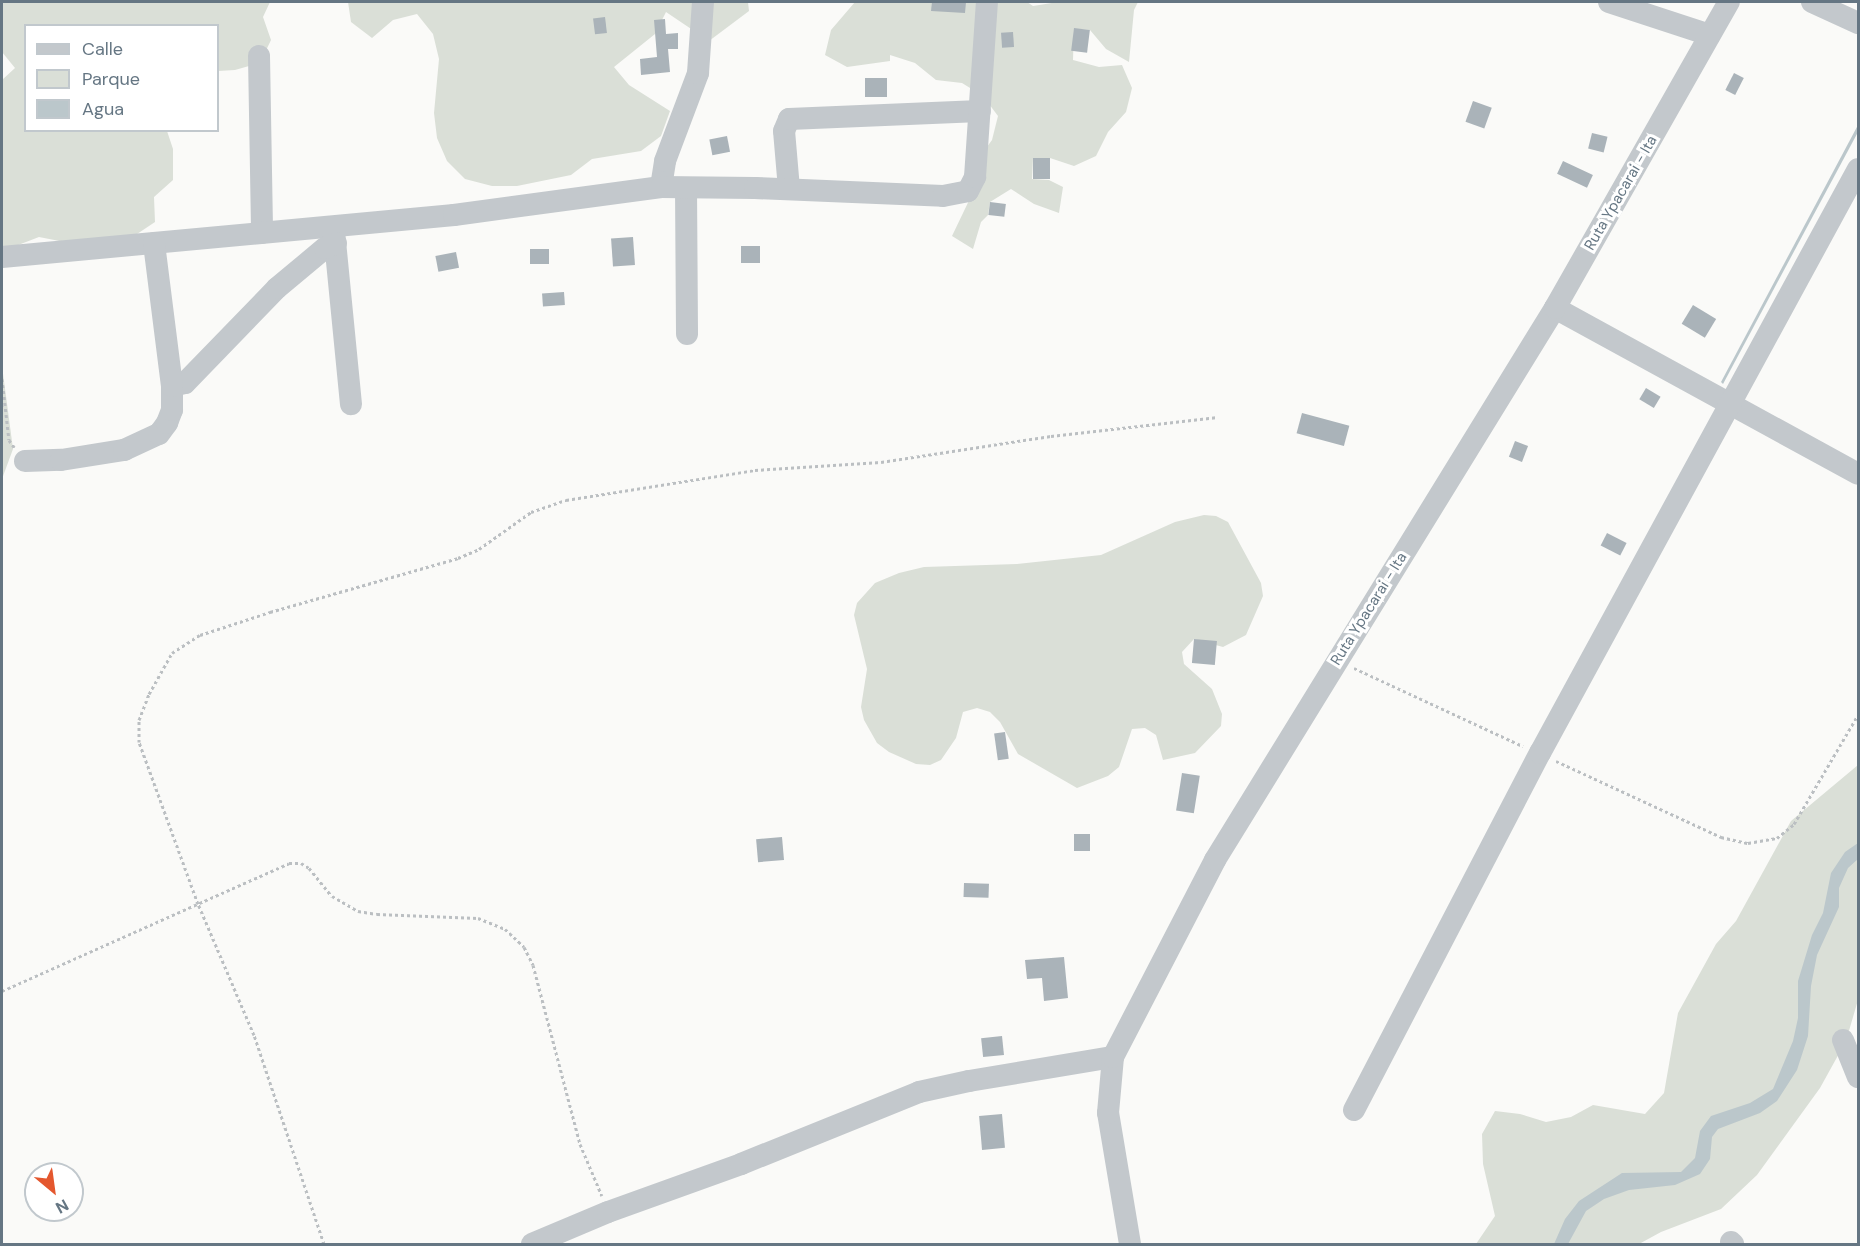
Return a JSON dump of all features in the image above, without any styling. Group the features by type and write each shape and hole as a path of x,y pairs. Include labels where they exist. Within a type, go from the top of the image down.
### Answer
{"street":[{"path":"661,187 665,161 698,73 703,2"},
{"path":"2,257 262,233 335,235 454,215 661,187 789,189 943,196 968,191 975,177 987,2"},
{"path":"1609,2 1710,35"},
{"name":"Ruta Ypacarai - Ita","path":"1130,1245 1108,1113 1113,1057 1215,860 1555,308 1730,2"},
{"path":"1812,2 1858,23"},
{"path":"259,56 262,233"},
{"path":"789,189 784,131 789,119 980,111"},
{"path":"1354,1110 1540,753 1858,170"},
{"path":"686,188 687,334"},
{"path":"172,386 184,383 277,288 325,248 335,235"},
{"path":"335,235 351,404"},
{"path":"25,461 61,460 114,452 144,442 159,434 167,423 172,410 172,386 154,243"},
{"path":"1555,308 1858,474"},
{"path":"1843,1040 1858,1077"},
{"path":"532,1245 608,1212 741,1164 919,1092 969,1081 1113,1057"}],"path":[{"path":"2,379 9,440 25,461"},
{"path":"324,1245 254,1035 198,904 139,742 139,720 149,694 172,653 200,635 270,612 458,558 479,549 531,512 566,500 755,470 880,462 1051,436 1218,417"},
{"path":"1338,660 1721,837 1748,843 1777,838 1794,824 1858,715"},
{"path":"2,991 283,865 295,862 309,868 332,896 358,910 377,914 478,918 505,929 524,947 533,965 580,1144 608,1212"}],"green space":[{"path":"2,2 270,2 263,17 271,40 260,63 235,70 219,71 219,24 24,24 24,132 167,132 173,149 173,180 154,197 155,222 134,236 90,247 39,237 13,247 2,263 2,80 15,68 2,52"},
{"path":"348,2 748,2 749,11 709,41 666,12 655,34 614,67 629,85 670,111 661,136 641,151 592,159 571,175 517,186 492,186 465,179 447,161 437,138 434,113 439,59 433,34 417,14 393,20 372,38 351,22"},
{"path":"855,2 1027,2 1033,6 1058,2 1138,2 1134,10 1129,62 1106,49 1090,30 1074,29 1073,60 1099,67 1122,65 1132,88 1126,112 1108,132 1096,156 1074,166 1050,158 1033,158 1032,179 1049,180 1063,187 1059,213 1034,204 1011,189 990,202 988,215 981,222 973,249 952,236 975,188 976,162 992,140 998,116 983,96 962,83 936,80 915,63 890,55 890,61 847,67 825,55 831,30"},
{"path":"2,366 13,449 2,479"},
{"path":"1204,515 1216,516 1228,522 1261,583 1263,596 1246,635 1223,647 1194,639 1182,652 1184,664 1212,689 1222,714 1221,726 1195,753 1163,760 1156,735 1145,728 1132,729 1119,767 1108,776 1077,788 1018,754 1000,722 990,712 977,708 963,712 956,738 941,760 930,765 916,764 889,752 877,743 864,720 861,707 867,669 854,615 857,603 875,583 899,573 924,567 1017,564 1101,555 1175,522"},
{"path":"1858,765 1858,1000 1846,1041 1820,1088 1757,1175 1721,1209 1661,1232 1639,1244 1476,1244 1495,1216 1483,1164 1482,1134 1495,1111 1520,1114 1546,1122 1571,1117 1593,1105 1645,1114 1664,1093 1678,1013 1716,944 1736,921 1791,821"}],"water":[{"path":"1858,125 1858,132 1723,384 1721,382"},
{"path":"1858,843 1858,859 1848,868 1839,888 1839,907 1817,955 1811,986 1808,1036 1797,1070 1777,1101 1760,1113 1718,1129 1712,1137 1710,1159 1700,1174 1675,1185 1629,1190 1604,1199 1586,1211 1568,1244 1554,1244 1565,1219 1579,1201 1622,1173 1681,1172 1695,1158 1700,1131 1711,1116 1750,1103 1773,1089 1793,1041 1798,1018 1798,981 1812,935 1823,913 1831,873 1845,852"}],"building":[{"path":"932,2 966,2 965,13 931,11"},
{"path":"605,17 607,33 595,34 593,18"},
{"path":"665,19 666,34 678,33 678,49 668,49 670,72 641,75 640,59 657,57 654,20"},
{"path":"1074,28 1090,30 1087,53 1071,51"},
{"path":"1013,32 1014,47 1002,48 1001,33"},
{"path":"1734,73 1744,78 1735,95 1725,90"},
{"path":"865,78 887,78 887,97 865,97"},
{"path":"1473,101 1492,108 1484,129 1465,122"},
{"path":"1592,133 1608,137 1604,152 1588,149"},
{"path":"727,136 730,152 712,155 709,139"},
{"path":"1033,158 1050,158 1050,179 1033,179"},
{"path":"1563,161 1593,175 1587,188 1557,174"},
{"path":"990,202 1006,204 1004,217 988,215"},
{"path":"633,237 635,265 613,266 611,239"},
{"path":"741,246 760,246 760,263 741,263"},
{"path":"530,249 549,249 549,264 530,264"},
{"path":"456,252 459,268 438,272 435,256"},
{"path":"564,292 565,305 543,307 542,294"},
{"path":"1693,305 1716,319 1705,338 1682,324"},
{"path":"1646,388 1661,397 1654,408 1639,399"},
{"path":"1302,413 1349,426 1344,446 1297,433"},
{"path":"1515,441 1528,446 1522,462 1509,457"},
{"path":"1607,533 1627,543 1620,555 1601,545"},
{"path":"1194,639 1217,641 1215,665 1192,663"},
{"path":"1005,732 1009,759 998,760 994,734"},
{"path":"1182,773 1200,776 1194,813 1176,811"},
{"path":"1074,834 1090,834 1090,851 1074,851"},
{"path":"782,837 784,860 758,862 756,839"},
{"path":"964,883 989,884 988,898 964,897"},
{"path":"1064,957 1068,998 1044,1001 1042,978 1027,979 1025,960"},
{"path":"1002,1036 1004,1055 983,1057 981,1038"},
{"path":"1002,1114 1005,1148 982,1150 979,1116"}]}
